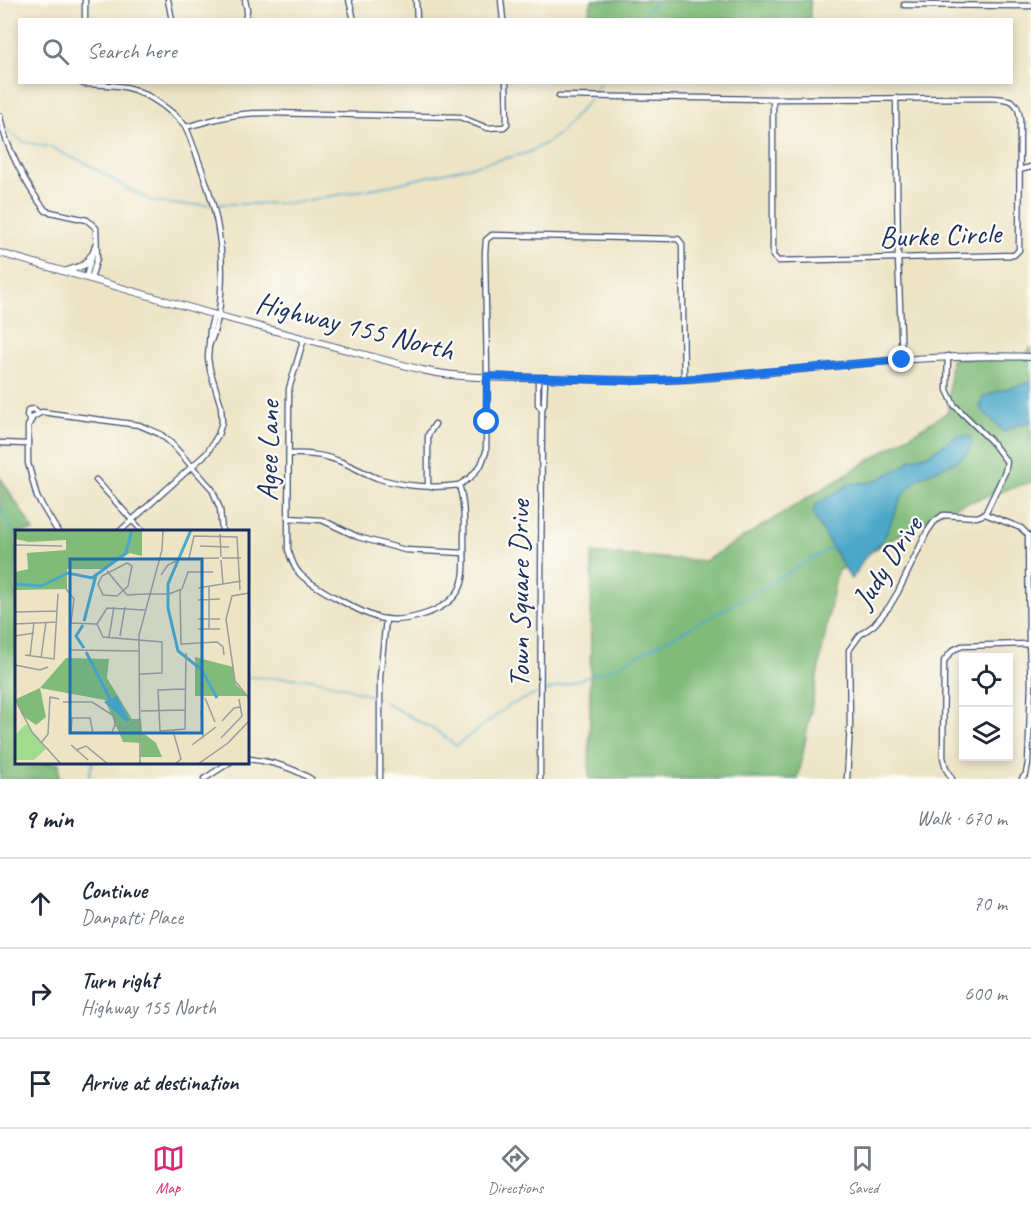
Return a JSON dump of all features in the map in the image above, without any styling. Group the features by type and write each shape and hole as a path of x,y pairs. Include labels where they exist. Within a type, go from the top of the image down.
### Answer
{"main road":[{"name":"Highway 155 North","path":"0,253 217,315 432,372 463,376 636,381 684,379 948,356 1031,357"},
{"path":"65,271 79,268 91,256"}],"street":[{"path":"85,0 85,18"},
{"path":"168,0 172,18"},
{"path":"245,0 245,18"},
{"path":"349,0 354,18"},
{"path":"416,0 417,18"},
{"path":"501,0 503,18"},
{"path":"904,5 1031,6"},
{"path":"84,84 129,87 139,90 179,117 186,127 211,196 221,238 223,261 215,332 209,346 209,366 220,401 222,422 218,435 212,447 193,466 120,530"},
{"path":"186,127 239,113 460,117 487,128 506,127 506,84"},
{"path":"559,96 773,99"},
{"path":"896,98 902,360"},
{"name":"Burke Circle","path":"896,98 989,98 1011,100 1016,104 1019,110 1019,250 1014,255 778,261 773,256 773,99 896,98"},
{"path":"0,116 7,142 40,204 46,211 87,220 96,228 97,258 88,278"},
{"path":"1019,170 1031,167"},
{"path":"289,454 322,455 375,477 397,483 447,486 459,484 470,478 481,465 486,452 486,240 492,235 678,239 682,244 684,379"},
{"path":"88,278 91,256 96,243"},
{"name":"Agee Lane","path":"304,338 289,389 288,549 292,563 299,574 309,582 366,613 386,619"},
{"path":"948,356 947,390 954,405 991,441 1007,462 1005,472 986,514 1021,528 1028,535 1031,684 1028,763 1026,774 1022,779"},
{"name":"Town Square Drive","path":"540,779 542,409 544,404 541,378"},
{"path":"57,530 40,502 28,469 27,428 30,420 47,412 148,428 168,440 209,484 221,513 222,530"},
{"path":"428,486 428,435 435,424"},
{"path":"0,443 27,444"},
{"path":"96,480 142,530"},
{"path":"380,779 380,677 386,619 433,612 447,605 461,585 464,553 464,500 459,484"},
{"name":"Judy Drive","path":"848,779 849,650 889,607 902,585 922,539 934,522 943,515 977,517 986,514"},
{"path":"288,518 322,520 358,537 405,550 464,553"},
{"path":"952,779 943,757 944,661 953,650 962,646 1029,644"},
{"path":"249,759 301,773 311,779"},
{"path":"204,779 227,764"}],"green space":[{"path":"592,0 810,0 810,18 587,18"},
{"path":"1031,348 1031,482 941,511 837,571 798,779 589,779 592,553 705,561 948,412 951,359 1025,356"},
{"path":"0,477 33,530 15,530 15,764 59,764 59,779 0,779"}],"water":[{"path":"1031,382 1031,422 1016,425 1004,432 980,408 983,397"},
{"path":"958,435 971,437 971,446 967,453 910,486 901,499 883,539 863,560 851,579 813,515 815,505 850,484 877,480 905,465 911,459 929,454"}],"waterway":[{"path":"640,18 657,0"},
{"path":"593,95 599,84"},
{"path":"5,129 24,142 50,147 86,163 152,201 180,205 293,203 392,185 527,153 561,132 590,99"},
{"path":"0,506 15,536"},
{"path":"543,692 614,668 723,610 832,547"},
{"path":"249,677 312,679 377,698"},
{"path":"384,702 440,733 456,746 510,705 536,694"},
{"path":"88,779 92,764"}],"route":[{"path":"487,422 487,376 636,381 749,374 902,360"}]}
